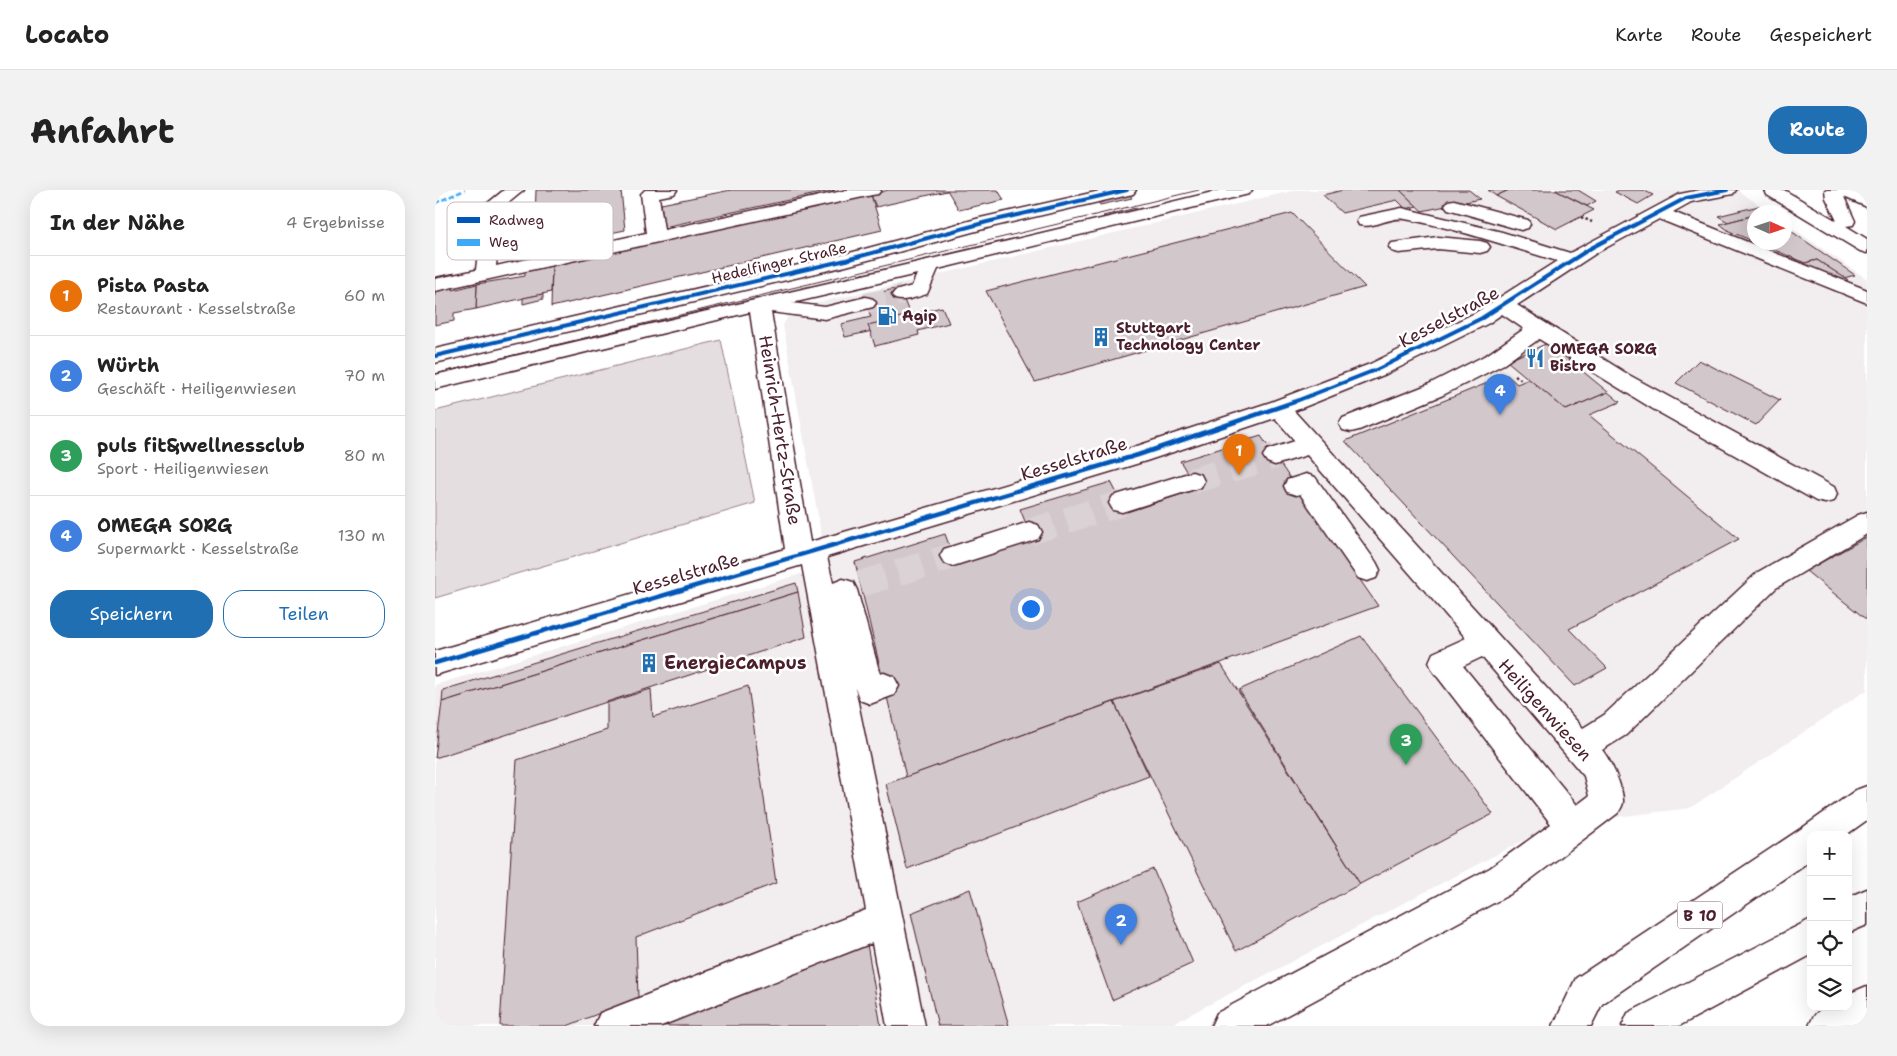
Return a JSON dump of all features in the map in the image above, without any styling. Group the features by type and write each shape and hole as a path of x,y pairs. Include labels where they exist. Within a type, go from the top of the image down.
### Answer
{"main road":[{"path":"499,202 515,190"},
{"path":"656,237 649,192 668,190"},
{"path":"613,246 872,190"},
{"name":"Hedelfinger Straße","path":"435,356 846,260 1035,204 1127,190"},
{"path":"435,382 759,304 930,266 1243,190"},
{"name":"Kesselstraße","path":"435,663 981,502 1142,453 1279,408 1379,369 1482,318 1574,259 1691,194 1727,190"},
{"path":"1754,190 1778,191 1867,247"},
{"path":"1797,190 1867,234"},
{"path":"1834,190 1835,198 1846,221"},
{"path":"1843,190 1867,202"},
{"path":"1454,204 1549,233 1574,259"},
{"path":"1658,212 1867,297"},
{"path":"1366,221 1402,213 1495,236 1574,259"},
{"path":"1399,247 1438,243 1574,259"},
{"path":"485,274 486,260"},
{"path":"435,285 550,260"},
{"path":"902,295 920,290 930,266"},
{"path":"759,304 825,313 866,304"},
{"name":"Heinrich-Hertz-Straße","path":"759,304 806,553 842,590"},
{"path":"1503,305 1538,329 1652,396 1825,494"},
{"path":"1351,424 1435,390 1495,359 1538,329"},
{"name":"Heiligenwiesen","path":"1230,1026 1502,880 1607,802 1598,769 1580,747 1279,408"},
{"path":"1275,456 1312,444"},
{"path":"1142,453 1163,490"},
{"path":"1122,503 1192,481"},
{"path":"1295,486 1306,482 1361,572 1408,555"},
{"path":"981,502 996,542"},
{"path":"1580,747 1615,725 1767,580 1867,522"},
{"path":"953,556 1029,532"},
{"path":"842,590 870,691 885,686"},
{"path":"842,590 886,920 907,1026"},
{"path":"1485,642 1443,662 1575,827"},
{"path":"1824,831 1867,801"},
{"name":"B 10","path":"1573,1026 1589,991 1807,843"},
{"path":"1852,914 1867,906"},
{"path":"613,1026 886,920"},
{"path":"1641,1026 1807,938"},
{"path":"1828,1026 1867,1004"}],"shaded area":[{"path":"1296,190 1737,190 1760,205 1747,205 1747,250 1792,250 1792,228 1867,279 1867,690 1690,808 1553,825 1168,1026 435,1026 435,685 827,566 783,325 790,313 804,306"},
{"path":"721,340 755,503 435,598 435,411"}],"building":[{"path":"536,190 621,190 625,230 613,233 613,202 536,202"},
{"path":"731,190 835,190 664,227 661,204"},
{"path":"888,190 947,191 876,207 871,195"},
{"path":"947,190 998,190 1004,200 959,210"},
{"path":"1343,190 1400,190 1417,206 1406,209 1397,200 1342,213 1323,195"},
{"path":"1400,190 1469,190 1480,199 1422,211"},
{"path":"1488,190 1509,190 1496,196"},
{"path":"1509,190 1555,190 1594,210 1557,229 1496,196"},
{"path":"1555,190 1578,190 1596,201 1587,206"},
{"path":"1619,190 1643,190 1653,195 1638,204 1615,192"},
{"path":"871,195 882,230 551,307 552,266 579,260 613,260 613,252"},
{"path":"1130,195 1132,198 1100,205 1098,202"},
{"path":"1136,208 1138,211 1106,219 1103,216"},
{"path":"1747,209 1747,217 1728,222 1718,216"},
{"name":"Stuttgart Technology Center","path":"1292,213 1365,287 1035,382 986,291"},
{"path":"1747,217 1747,239 1729,231 1720,224"},
{"path":"1792,232 1855,275 1844,278 1817,260 1805,263 1775,250 1792,250"},
{"path":"1817,260 1848,280 1843,281 1801,264"},
{"path":"552,266 551,292 476,309 477,284 525,276 525,271"},
{"path":"455,273 453,290 477,284 476,309 454,313 454,321 435,325 435,277"},
{"path":"899,288 911,317 876,326 877,330 845,337 841,324 871,317 863,296"},
{"path":"543,294 543,299 523,304 523,298"},
{"path":"942,307 949,323 918,331 919,335 875,346 868,325"},
{"path":"1548,343 1608,392 1566,410 1507,361"},
{"path":"1699,360 1780,400 1756,425 1676,383"},
{"path":"1507,375 1517,384 1529,379 1566,410 1608,392 1620,402 1589,415 1739,539 1569,629 1607,668 1575,686 1345,441"},
{"path":"1261,436 1378,606 906,777 855,562 945,534 956,564 1033,541 1020,509 1111,482 1127,512 1197,489 1180,461"},
{"path":"1867,537 1867,620 1806,571"},
{"path":"796,583 798,592 442,702 443,690"},
{"name":"EnergieCampus","path":"798,592 806,637 435,758 442,702"},
{"path":"1361,636 1493,814 1360,884 1239,690"},
{"path":"1221,664 1360,884 1236,951 1114,702"},
{"path":"748,686 776,883 636,937 638,998 567,1026 500,1026 517,760 607,730 607,703 651,689 653,717"},
{"path":"1114,702 1149,776 907,869 886,784"},
{"path":"1153,869 1193,963 1112,1000 1077,902"},
{"path":"970,889 1009,1026 938,1026 911,913"},
{"path":"867,944 881,1026 657,1026"}],"tunnel":[{"path":"866,303 902,295"},
{"path":"1192,481 1275,456"},
{"path":"1029,532 1122,503"},
{"path":"860,584 953,556"}],"tram line":[{"path":"435,374 1199,190"}],"marked path":[{"path":"435,203 465,190"}],"cycle path":[{"path":"435,356 846,260 987,222 1127,190"},
{"path":"435,663 1138,455 1279,408 1378,369 1482,318 1591,248 1686,198 1727,190"}],"place":[{"name":"Agip","path":"887,316"},
{"name":"Stuttgart Technology Center","path":"1101,337"},
{"name":"OMEGA SORG Bistro","path":"1535,358"},
{"name":"OMEGA SORG","path":"1500,415"},
{"name":"Pista Pasta","path":"1239,475"},
{"name":"EnergieCampus","path":"649,663"},
{"name":"puls fit&wellnessclub","path":"1406,765"},
{"name":"Würth","path":"1121,945"}]}
